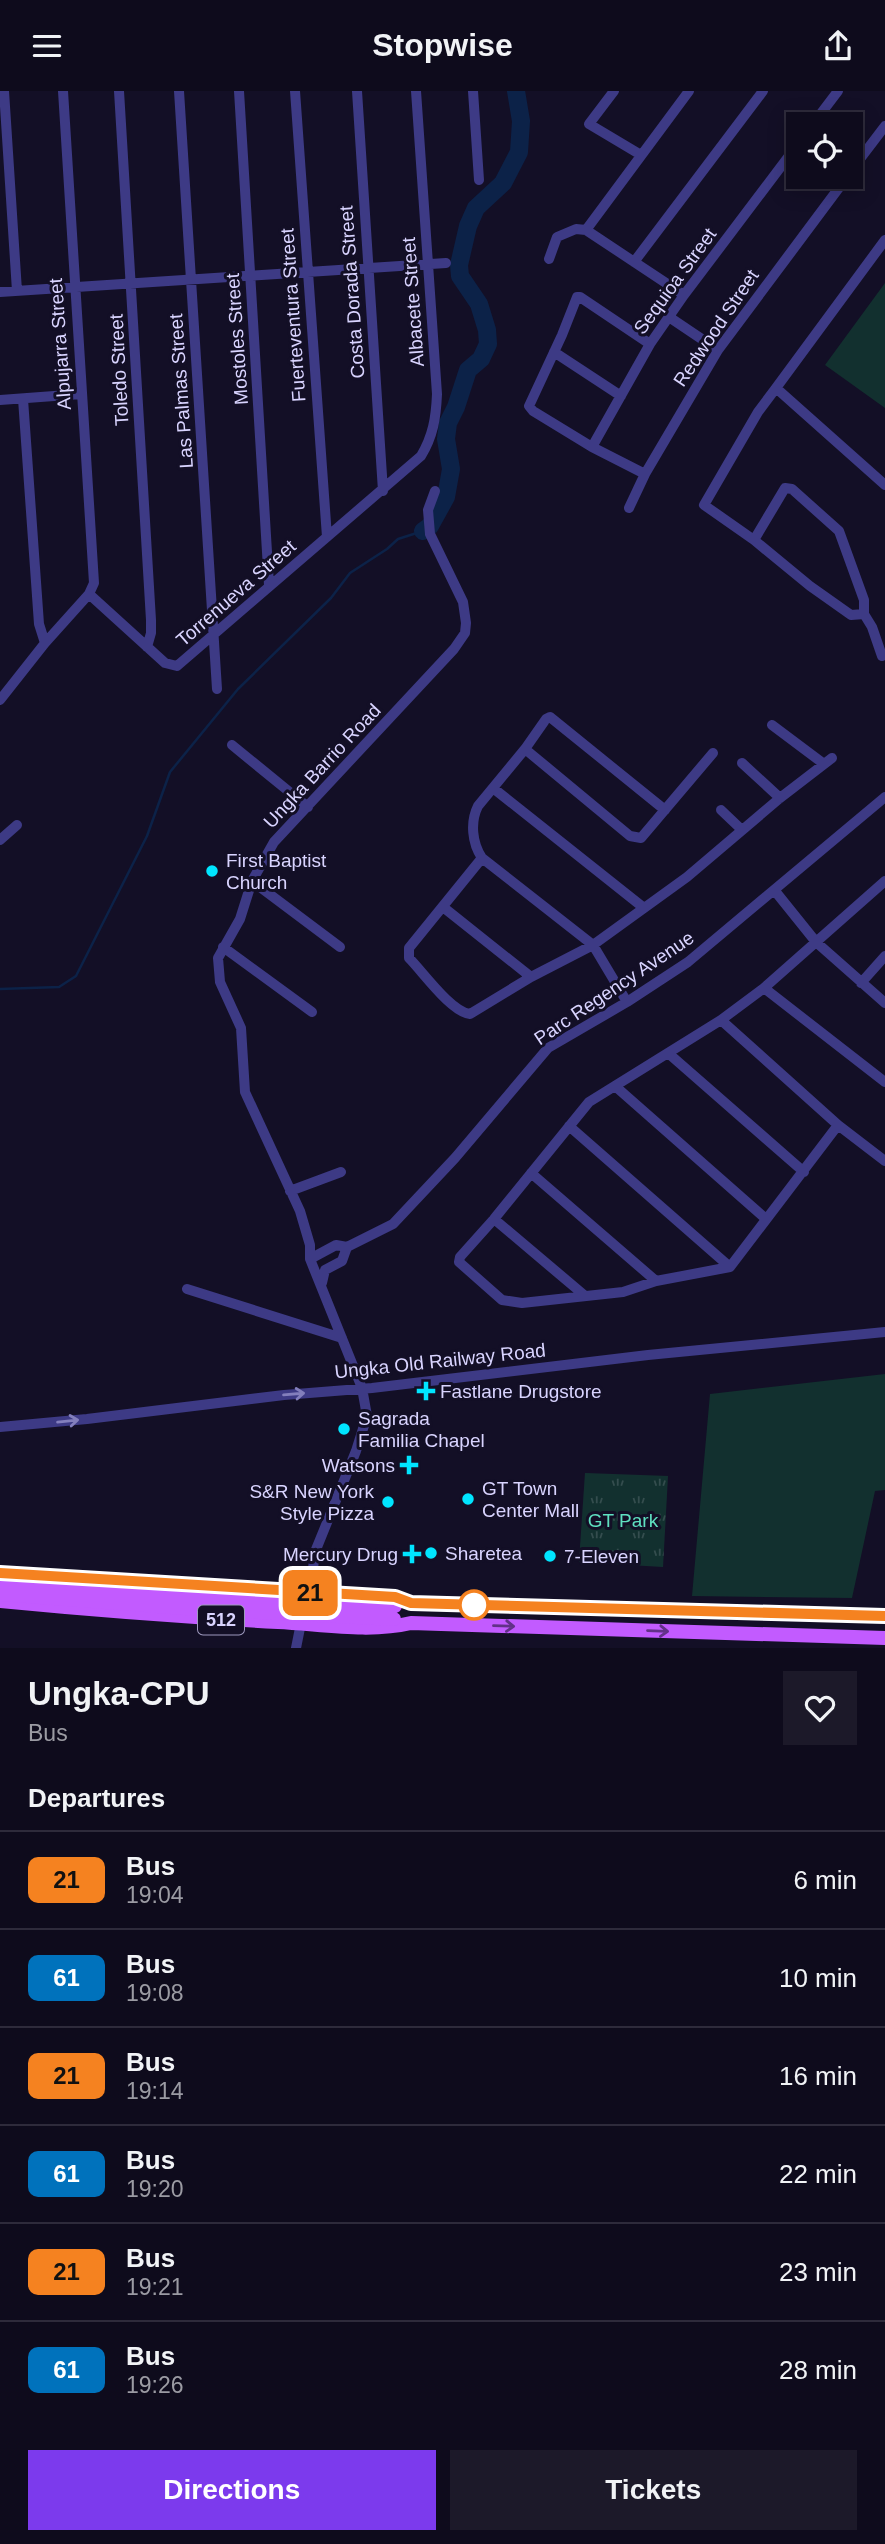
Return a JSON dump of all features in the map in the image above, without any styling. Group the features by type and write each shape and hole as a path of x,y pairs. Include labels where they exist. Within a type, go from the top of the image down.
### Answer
{"main road":[{"name":"512","path":"0,1573 395,1597 411,1603 885,1616"},
{"name":"512","path":"0,1580 395,1613 411,1623"},
{"path":"114,1611 117,1580"},
{"name":"512","path":"0,1594 184,1608 395,1613 411,1603"},
{"name":"512","path":"0,1601 223,1620 394,1627 411,1623 885,1638"},
{"path":"590,1629 591,1608"}],"street":[{"path":"4,91 17,291"},
{"name":"Alpujarra Street","path":"62,91 94,578 89,594"},
{"name":"Toledo Street","path":"120,91 151,620 147,647"},
{"name":"Las Palmas Street","path":"179,91 217,689"},
{"name":"Mostoles Street","path":"239,91 269,585"},
{"name":"Fuerteventura Street","path":"296,91 327,537"},
{"name":"Costa Dorada Street","path":"357,91 383,491"},
{"name":"Albacete Street","path":"383,491 421,456 429,443 435,424 436,394 416,91"},
{"path":"473,91 479,180"},
{"path":"614,91 589,124 641,155"},
{"path":"586,230 689,91"},
{"path":"634,262 763,91"},
{"path":"822,112 838,91"},
{"path":"863,155 885,126"},
{"name":"Sequioa Street","path":"592,447 650,344 786,160"},
{"name":"Redwood Street","path":"629,508 645,474 718,350 838,189"},
{"path":"549,259 557,237 576,229 586,230 684,295"},
{"path":"863,614 851,615 705,505 758,412 885,240"},
{"path":"0,292 446,263"},
{"path":"645,474 592,447 529,406 574,300 580,296 650,344"},
{"path":"669,317 718,350"},
{"path":"554,352 621,396"},
{"path":"776,388 885,485"},
{"path":"0,400 81,394"},
{"path":"23,398 39,624 45,643"},
{"path":"754,540 785,488 792,489 839,531 864,600 863,614 872,627 882,656"},
{"name":"Torrenueva Street","path":"89,594 165,663 177,666 269,585 383,491"},
{"name":"Ungka Barrio Road","path":"310,1593 315,1552 356,1451 367,1416 362,1388 310,1259 308,1234 245,1092 241,1028 220,982 218,962 223,947 240,919 252,881 274,842 436,670 465,632 466,612 463,602 430,534 427,521 435,491"},
{"path":"0,699 89,594"},
{"path":"627,1002 593,944 482,858 475,844 473,817 478,806 550,717 666,810"},
{"path":"482,858 415,937 409,948 409,958 457,1008 470,1014 593,944 644,908 687,877 779,797 828,761 772,725"},
{"path":"232,745 308,807"},
{"path":"525,749 630,837 641,838 713,753"},
{"path":"742,763 779,797"},
{"path":"493,789 644,908"},
{"name":"Parc Regency Avenue","path":"346,1247 393,1224 455,1158 548,1048 627,1002 688,962 885,797"},
{"path":"721,810 742,829"},
{"path":"0,840 17,825"},
{"path":"252,881 340,947"},
{"path":"838,1125 730,1267 656,1281 623,1292 510,1303 492,1293 459,1262 465,1250 494,1219 589,1102 721,1020 764,988 885,881"},
{"path":"775,891 816,942 885,1003"},
{"path":"443,907 531,977"},
{"path":"223,947 313,1012"},
{"path":"860,983 885,956"},
{"path":"764,988 885,1082"},
{"path":"721,1020 838,1125 885,1161"},
{"path":"668,1053 804,1172"},
{"path":"615,1087 766,1219"},
{"path":"569,1126 730,1267"},
{"path":"290,1191 341,1172"},
{"path":"531,1173 656,1281"},
{"path":"494,1219 584,1295"},
{"path":"310,1259 336,1245 346,1247 342,1261 325,1270 321,1286"},
{"path":"187,1289 342,1338"},
{"name":"Ungka Old Railway Road","path":"0,1427 648,1355 885,1332"},
{"path":"296,1648 301,1623"}],"green space":[{"path":"885,283 885,408 825,365"},
{"path":"885,1374 885,1490 875,1491 852,1598 692,1596 710,1394"},
{"name":"GT Park","path":"585,1473 668,1476 663,1567 579,1562"}],"waterway":[{"path":"423,531 430,526 446,497 451,469 446,439 448,423 468,370 481,359 488,344 479,304 460,276 459,265 468,226 476,208 503,183 519,152 521,121 516,91"},
{"path":"0,989 59,987 76,976 147,836 170,772 238,689 331,598 350,573 398,539 423,531"}],"bus line":[{"name":"21","path":"0,1573 395,1597 411,1603 885,1616"}],"place":[{"name":"First Baptist Church","path":"212,871"},
{"name":"Fastlane Drugstore","path":"426,1391"},
{"name":"Sagrada Familia Chapel","path":"344,1429"},
{"name":"Watsons","path":"409,1465"},
{"name":"GT Town Center Mall","path":"468,1499"},
{"name":"S&R New York Style Pizza","path":"388,1502"},
{"name":"Sharetea","path":"431,1553"},
{"name":"Mercury Drug","path":"412,1554"},
{"name":"7-Eleven","path":"550,1556"}]}
